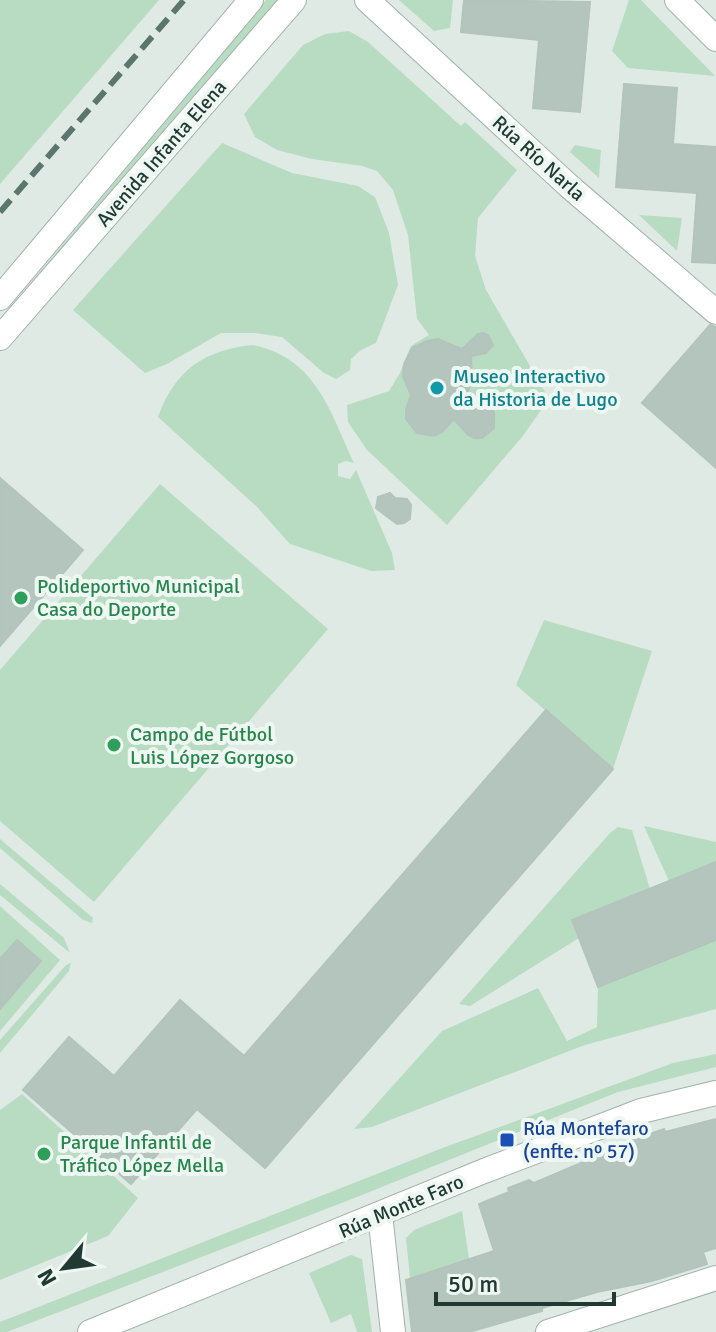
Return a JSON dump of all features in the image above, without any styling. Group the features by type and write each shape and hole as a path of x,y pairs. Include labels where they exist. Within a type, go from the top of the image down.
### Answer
{"street":[{"name":"Avenida Infanta Elena","path":"28,306 3,295 251,0"},
{"name":"Avenida Infanta Elena","path":"0,338 294,0"},
{"name":"Rúa Río Narla","path":"367,0 570,187 716,312"},
{"path":"677,0 716,39"},
{"name":"Rúa Monte Faro","path":"90,1332 641,1111 716,1093"},
{"path":"380,1214 393,1332"},
{"path":"548,1332 716,1278"}],"green space":[{"path":"0,0 159,0 0,184"},
{"path":"266,0 279,0 42,280 36,277"},
{"path":"399,0 453,0 450,28 434,31"},
{"path":"629,0 641,0 715,76 628,68 612,51"},
{"path":"349,31 368,42 461,126 465,122 517,170 478,218 475,256 486,290 549,399 522,437 447,525 367,450 348,422 347,405 389,391 411,346 429,335 417,319 408,235 393,190 377,171 277,150 255,137 244,114 303,45 325,34"},
{"path":"222,143 292,173 358,186 375,197 389,233 398,285 376,343 351,359 350,370 336,379 324,373 282,337 255,333 221,333 145,373 73,310"},
{"path":"575,145 601,150 599,178 570,152"},
{"path":"639,215 682,218 677,251"},
{"path":"253,345 292,362 318,389 354,463 346,461 338,464 338,476 350,479 356,470 392,553 395,570 371,571 290,544 257,507 158,417 173,387 194,365 220,352"},
{"name":"Campo de Fútbol Luis López Gorgoso","path":"160,484 328,629 94,902 0,821 0,670"},
{"path":"544,620 652,651 613,769 516,685"},
{"path":"644,826 716,842 716,862 669,881"},
{"path":"618,827 632,830 650,889 572,920 579,938 470,1006 459,1004 610,833"},
{"path":"0,839 93,918 92,923 83,920 0,848"},
{"path":"0,884 64,938 70,953 0,895"},
{"path":"0,906 60,960 0,1031"},
{"path":"716,940 716,1009 585,1045 372,1127 354,1129 442,1031 538,988 567,1041 597,1027 598,987"},
{"path":"71,963 69,971 0,1053 0,1040"},
{"path":"716,1054 716,1067 618,1092 352,1199 7,1332 0,1332 0,1322 440,1149 673,1063"},
{"name":"Parque Infantil de Tráfico López Mella","path":"22,1094 138,1198 108,1236 0,1280 0,1110"},
{"path":"462,1211 469,1259 410,1278 406,1238 414,1230"},
{"path":"351,1255 362,1259 372,1332 357,1332 351,1314 331,1323 309,1273"}],"building":[{"path":"464,0 590,2 580,112 533,108 539,40 461,32"},
{"path":"624,84 677,88 673,144 716,147 716,263 692,262 697,193 616,187"},
{"path":"710,325 716,327 716,468 642,403"},
{"name":"Museo Interactivo da Historia de Lugo","path":"483,333 488,335 493,345 486,353 471,356 472,378 467,395 494,412 494,428 482,438 474,438 454,419 434,436 417,433 406,419 411,395 403,376 404,364 412,348 438,339 462,349"},
{"name":"Polideportivo Municipal Casa do Deporte","path":"0,478 83,550 0,646"},
{"path":"390,493 395,498 407,499 411,505 410,519 404,523 397,524 376,508 378,497"},
{"path":"546,710 613,769 265,1168 197,1109 131,1184 23,1090 69,1037 114,1076 180,1000 244,1056"},
{"path":"716,862 716,940 598,987 572,920"},
{"path":"17,940 41,961 0,1009 0,959"},
{"path":"716,1119 716,1248 703,1252 707,1264 652,1281 597,1292 469,1332 412,1332 406,1280 494,1251 479,1204 509,1192 508,1188 529,1180 534,1183 612,1150 612,1147 664,1129 665,1132"}],"railway":[{"path":"0,212 184,0"}],"place":[{"name":"Museo Interactivo da Historia de Lugo","path":"437,388"},
{"name":"Polideportivo Municipal Casa do Deporte","path":"21,598"},
{"name":"Campo de Fútbol Luis López Gorgoso","path":"114,745"},
{"name":"Rúa Montefaro (enfte. nº 57)","path":"507,1140"},
{"name":"Parque Infantil de Tráfico López Mella","path":"44,1154"}]}
